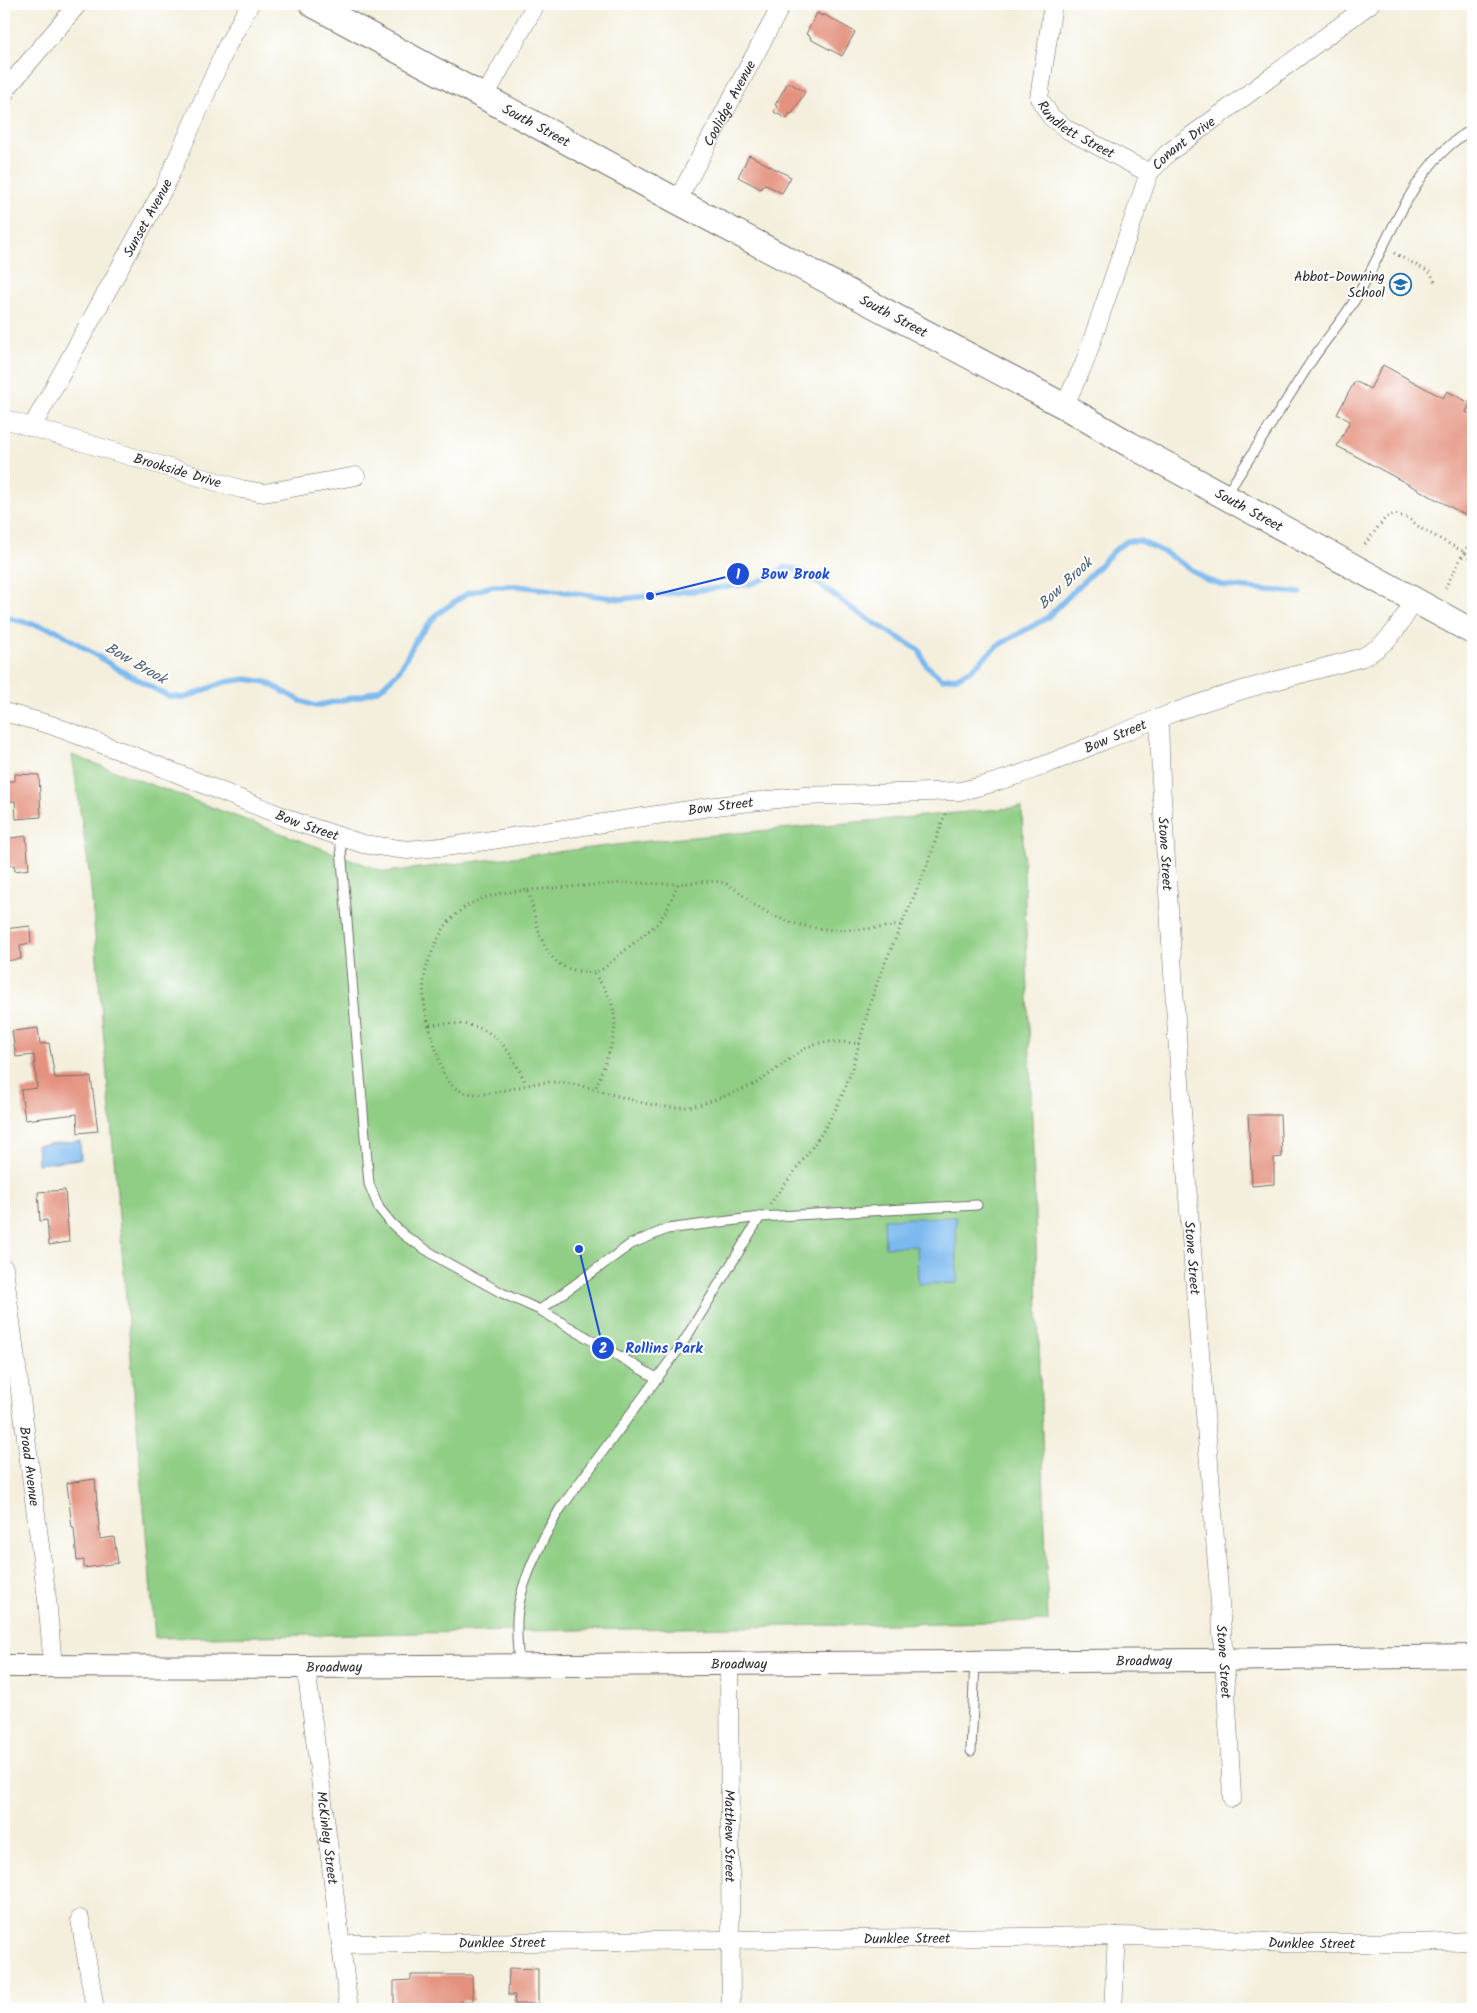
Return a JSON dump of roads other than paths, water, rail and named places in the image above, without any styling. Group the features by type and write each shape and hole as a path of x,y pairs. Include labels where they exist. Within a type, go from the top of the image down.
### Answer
{"main road":[{"name":"South Street","path":"312,4 677,201 1064,406 1225,497 1473,632"}],"street":[{"path":"4,95 7,88 78,4"},
{"name":"Sunset Avenue","path":"32,427 165,186 226,46 250,4"},
{"path":"485,96 536,4"},
{"name":"Coolidge Avenue","path":"677,201 782,4"},
{"name":"Rundlett Street","path":"1053,4 1040,98 1043,104 1051,117 1068,130 1149,173"},
{"name":"Conant Drive","path":"1064,406 1084,364 1149,173 1168,153 1370,4"},
{"name":"Brookside Drive","path":"4,419 256,492 264,493 356,476"},
{"name":"Bow Street","path":"4,712 51,726 118,750 300,823 363,844 408,850 452,846 716,806 804,796 960,791 982,786 1024,773 1191,706 1363,657 1385,644 1414,601"},
{"name":"Stone Street","path":"1159,718 1161,782 1193,1268 1206,1406 1227,1691 1232,1798"},
{"name":"Broad Avenue","path":"4,1268 47,1599 53,1666"},
{"name":"Broadway","path":"4,1666 306,1667 1224,1660 1473,1656"},
{"name":"Matthew Street","path":"728,1664 731,2009"},
{"name":"McKinley Street","path":"306,1667 349,2009"},
{"path":"80,1919 95,2009"},
{"path":"1113,2009 1117,1936"},
{"name":"Dunklee Street","path":"341,1944 1117,1936 1216,1938 1282,1943 1414,1944 1473,1941"}],"lane":[{"path":"1225,497 1312,360 1356,298 1401,210 1428,168 1462,135 1473,129"},
{"path":"340,836 369,1184 379,1208 391,1223 406,1236 442,1260 502,1293 540,1310 658,1379"},
{"path":"540,1310 631,1244 667,1229 760,1217 977,1205"},
{"path":"519,1665 517,1611 521,1593 546,1531 560,1509 681,1346 760,1217"},
{"path":"971,1751 974,1661"}],"water":[{"path":"80,1141 81,1159 38,1164 37,1145"},
{"path":"956,1217 957,1283 918,1284 917,1246 885,1247 884,1219"}],"waterway":[{"name":"Bow Brook","path":"4,617 56,630 113,666 168,696 184,698 225,682 246,679 266,682 301,701 315,706 361,696 380,689 399,671 417,638 437,614 468,593 493,586 518,586 622,599 751,584 776,574 785,567 796,569 858,613 919,650 926,665 942,679 958,677 972,669 997,646 1047,618 1117,548 1127,541 1140,541 1164,552 1207,580 1226,586 1300,593"}],"place":[{"name":"Abbot-Downing School","path":"1401,284"},
{"name":"Bow Brook","path":"650,596"},
{"name":"Rollins Park","path":"579,1249"}]}
